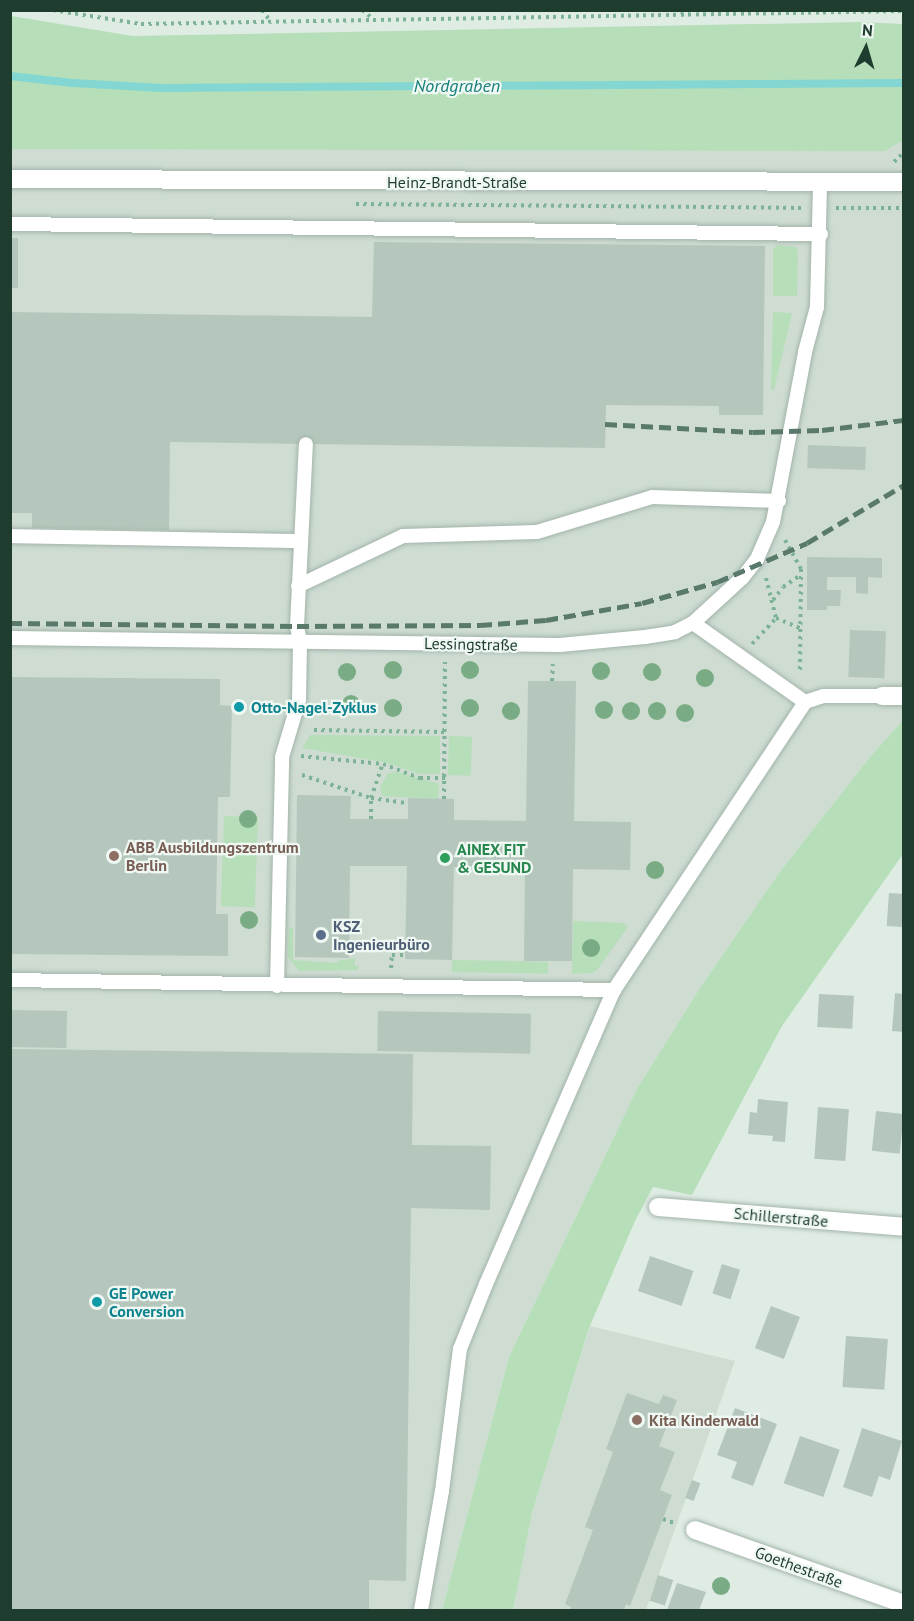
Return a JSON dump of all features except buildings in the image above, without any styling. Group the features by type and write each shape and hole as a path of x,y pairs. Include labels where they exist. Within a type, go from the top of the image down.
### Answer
{"street":[{"name":"Heinz-Brandt-Straße","path":"10,179 903,182"},
{"path":"882,696 903,696"},
{"name":"Schillerstraße","path":"658,1207 903,1227"},
{"name":"Goethestraße","path":"695,1530 903,1604"}],"lane":[{"name":"Lessingstraße","path":"10,638 560,645 645,637 675,632 693,623 722,599 757,559 767,540 779,501 805,352 817,307 821,234 820,182"},
{"path":"10,224 821,234"},
{"path":"277,986 283,754 299,700 298,586 306,444"},
{"path":"298,586 403,536 537,532 652,497 779,501"},
{"path":"10,536 301,541"},
{"path":"693,623 805,702"},
{"path":"421,1611 442,1491 460,1349 614,990 805,702 824,696 882,696"},
{"path":"10,980 614,990"}],"path":[{"path":"53,10 141,24 903,11"},
{"path":"262,10 271,22"},
{"path":"362,10 374,20"},
{"path":"680,15 689,10"},
{"path":"350,204 903,208"},
{"path":"796,558 801,575 800,673"},
{"path":"764,574 773,600 776,618 800,628"},
{"path":"773,600 783,587 801,575"},
{"path":"444,799 445,659"},
{"path":"552,681 553,660"},
{"path":"314,730 445,732"},
{"path":"283,754 383,764 420,777 444,778"},
{"path":"371,819 371,798 383,764"},
{"path":"302,775 371,798 408,803"},
{"path":"392,955 405,955"}],"shaded area":[{"path":"11,135 903,137 903,720 870,757 779,873 700,988 637,1089 509,1357 442,1610 11,1610"},
{"name":"Kita Kinderwald","path":"590,1326 735,1361 646,1610 513,1610 532,1513"}],"green space":[{"path":"11,16 133,36 860,22 903,24 903,140 885,151 11,149"},
{"path":"777,245 796,247 798,251 797,296 773,296 773,249"},
{"path":"773,312 792,313 774,390 771,390"},
{"path":"903,720 903,854 782,1026 692,1195 653,1187 635,1221 589,1328 532,1513 513,1610 442,1610 509,1357 637,1089 700,988 779,873 870,757"},
{"path":"310,735 440,736 440,774 420,774 383,762 302,748"},
{"path":"449,736 472,737 471,776 448,775"},
{"path":"398,772 439,784 438,799 382,796 380,787 388,773"},
{"path":"224,816 258,817 255,907 221,906"},
{"path":"573,921 623,923 628,927 597,970 592,973 572,974"},
{"path":"289,928 293,928 293,960 337,963 337,961 355,958 355,966 359,966 358,970 299,971 288,957"},
{"path":"452,960 548,962 548,974 452,972"}],"waterway":[{"name":"Nordgraben","path":"10,76 73,83 161,88 904,83"}],"railway":[{"path":"605,424 753,432 822,430 904,420"},
{"path":"10,623 480,625 546,620 642,603 717,582 807,543 904,485"}],"place":[{"name":"Otto-Nagel-Zyklus","path":"239,707"},
{"name":"ABB Ausbildungszentrum Berlin","path":"114,856"},
{"name":"AINEX FIT & GESUND","path":"445,858"},
{"name":"KSZ Ingenieurbüro","path":"321,935"},
{"name":"GE Power Conversion","path":"97,1302"},
{"name":"Kita Kinderwald","path":"637,1420"}]}
